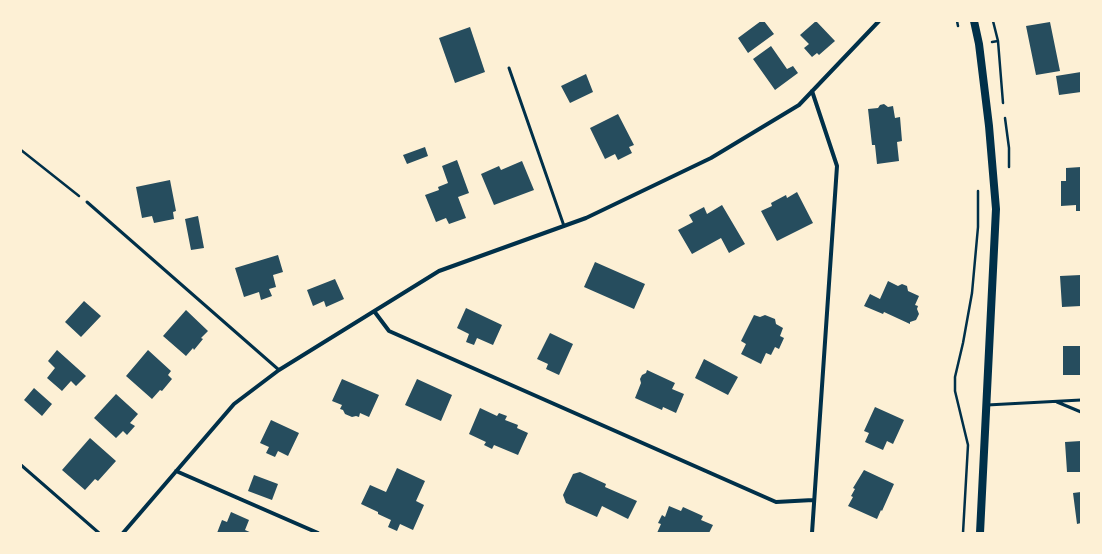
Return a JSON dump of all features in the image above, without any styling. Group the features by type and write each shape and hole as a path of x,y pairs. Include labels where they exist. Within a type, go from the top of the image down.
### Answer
{"main road":[{"path":"974,21 979,44 989,126 996,209 980,533"}],"street":[{"path":"123,533 234,404 279,370 439,270 586,218 711,158 799,105 879,21"},
{"path":"812,91 837,166 813,500 812,533"},
{"path":"374,311 389,332 776,502 813,500"},
{"path":"176,471 318,533"}],"lane":[{"path":"509,68 564,226"},
{"path":"87,202 279,370"},
{"path":"987,405 1081,400"},
{"path":"1055,402 1081,412"},
{"path":"21,465 98,533"}],"path":[{"path":"21,150 87,202"},
{"path":"963,533 968,445 955,391 955,384 972,293 978,227 978,190"}],"building":[{"path":"761,21 764,21 774,34 748,53 738,38"},
{"path":"816,21 835,41 819,55 817,53 812,57 804,48 809,44 800,35"},
{"path":"1050,22 1060,71 1036,75 1026,26"},
{"path":"470,27 485,72 455,83 439,38"},
{"path":"771,46 787,69 793,66 798,73 775,90 753,59"},
{"path":"1081,72 1081,92 1059,95 1056,76"},
{"path":"586,74 593,92 570,103 561,86"},
{"path":"884,104 888,107 893,106 895,118 900,117 902,141 897,142 899,161 877,164 875,145 872,145 868,109 878,108 880,105"},
{"path":"618,114 634,145 629,147 632,153 618,160 615,154 605,159 590,128"},
{"path":"425,147 428,156 407,164 403,155"},
{"path":"457,160 469,193 458,197 466,218 449,224 446,218 436,222 425,195 439,190 438,187 448,183 442,166"},
{"path":"522,161 534,190 494,205 481,174 499,166 501,170"},
{"path":"1081,167 1081,211 1076,211 1076,205 1061,206 1061,181 1066,181 1066,168"},
{"path":"170,180 176,211 173,212 174,219 154,223 152,216 142,218 136,187"},
{"path":"797,192 813,223 777,241 761,211 772,206 771,203 786,195 787,198"},
{"path":"722,205 745,244 729,253 721,238 692,254 678,230 693,222 689,215 704,207 707,214"},
{"path":"198,216 204,248 191,250 185,219"},
{"path":"278,255 283,272 273,275 276,287 269,289 272,296 261,300 259,292 244,297 235,268"},
{"path":"595,262 645,284 634,309 584,287"},
{"path":"1081,275 1081,306 1062,307 1060,276"},
{"path":"335,279 344,299 326,307 324,301 313,306 307,290"},
{"path":"888,281 898,286 902,284 907,286 908,291 919,296 915,305 918,306 917,309 919,314 916,320 910,322 910,324 884,312 883,314 864,306 870,294 880,299"},
{"path":"84,301 101,316 81,337 65,322"},
{"path":"466,308 502,325 493,345 477,338 474,345 466,342 469,334 457,328"},
{"path":"186,310 208,331 201,338 203,339 194,350 193,348 186,356 163,336"},
{"path":"754,315 760,317 765,315 775,319 776,324 783,328 780,336 784,338 779,349 775,347 771,355 766,353 761,364 741,354 746,344 741,341"},
{"path":"550,333 573,344 559,375 546,369 548,364 537,359"},
{"path":"1063,346 1081,346 1081,375 1063,375"},
{"path":"57,350 86,376 76,386 71,381 62,391 47,378 55,368 48,361"},
{"path":"148,350 171,371 168,375 172,379 162,391 160,390 152,399 126,376"},
{"path":"704,359 738,377 728,395 695,378"},
{"path":"647,370 675,383 672,389 684,394 676,413 663,407 662,410 635,398 641,383 640,379"},
{"path":"342,379 379,395 369,417 360,413 359,417 352,417 345,414 343,410 340,409 342,405 332,401"},
{"path":"417,379 452,395 441,421 405,405"},
{"path":"34,388 52,404 42,416 24,400"},
{"path":"116,394 138,414 130,423 135,426 127,435 123,431 116,438 94,418"},
{"path":"875,407 904,420 893,444 887,441 883,450 865,442 869,433 864,431"},
{"path":"480,408 497,416 499,413 507,416 505,420 518,425 517,428 528,433 518,455 494,445 492,449 484,445 486,442 469,434"},
{"path":"271,420 299,433 288,456 278,451 275,457 266,453 269,447 260,443"},
{"path":"90,438 116,461 98,481 95,479 85,490 62,470"},
{"path":"1081,441 1081,472 1067,472 1065,442"},
{"path":"397,468 425,481 416,501 424,505 413,530 400,524 397,531 388,527 391,520 361,504 370,485 386,492"},
{"path":"864,470 894,484 877,519 848,506 853,497 851,496 855,489 853,488"},
{"path":"580,472 606,484 605,487 637,501 628,519 602,506 597,517 566,503 563,495 573,474"},
{"path":"254,475 278,484 272,500 248,491"},
{"path":"1081,492 1081,523 1077,524 1073,493"},
{"path":"669,506 681,511 683,507 703,516 701,520 713,525 709,533 657,533 661,524 658,523 662,515 665,517"},
{"path":"231,512 249,520 245,530 252,533 217,533 222,520 227,522"}]}
